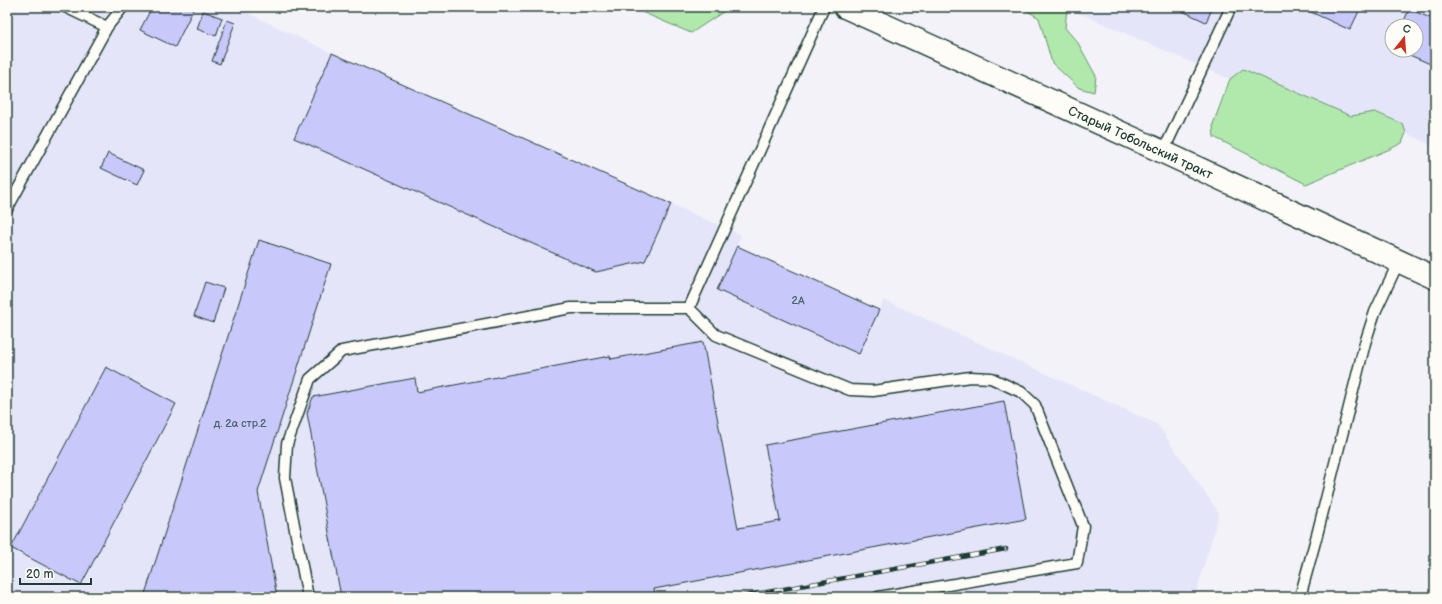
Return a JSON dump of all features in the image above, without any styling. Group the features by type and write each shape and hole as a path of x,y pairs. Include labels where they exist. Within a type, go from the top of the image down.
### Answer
{"street":[{"name":"Старый Тобольский тракт","path":"845,7 1435,278"}],"lane":[{"path":"65,7 107,27"},
{"path":"7,209 107,27 122,7"},
{"path":"689,308 824,7"},
{"path":"1163,152 1231,7"},
{"path":"1300,597 1365,342 1375,312 1399,261"},
{"path":"308,597 285,478 287,444 310,379 342,351 571,308 689,308 716,335 850,390 872,391 970,377 991,378 1021,392 1035,405 1083,526 1076,563 878,597"}],"shaded area":[{"path":"7,7 235,7 332,53 741,235 737,246 879,310 884,300 1157,424 1219,513 1197,590 1157,597 7,597"},
{"path":"1065,7 1435,7 1435,147 1406,133 1403,123 1375,112 1351,116 1243,70 1230,79"}],"green space":[{"path":"630,7 727,7 726,10 691,33"},
{"path":"1021,7 1067,8 1065,28 1078,43 1096,76 1094,92 1079,88 1052,63 1039,18"},
{"path":"1243,69 1351,116 1375,112 1403,124 1406,133 1402,143 1306,184 1214,137 1213,124 1230,79"}],"building":[{"path":"152,7 194,8 175,47 140,30"},
{"path":"1174,7 1213,7 1206,22"},
{"path":"1300,7 1361,7 1350,30"},
{"path":"1409,9 1435,20 1435,66 1416,58 1424,58 1424,18 1405,18"},
{"path":"203,11 222,18 216,36 197,29"},
{"path":"227,20 235,23 220,64 212,61"},
{"path":"332,53 671,204 645,261 596,272 294,138"},
{"path":"108,153 144,170 137,185 101,168"},
{"path":"259,240 331,264 258,492 277,597 144,597"},
{"path":"737,246 879,310 859,354 717,290"},
{"path":"205,282 224,288 213,323 194,316"},
{"path":"703,342 738,528 780,521 765,445 1004,401 1026,519 654,589 655,593 635,597 341,597 307,413 313,397 415,378 417,392 610,356 611,359"},
{"path":"106,367 176,404 81,585 11,548"}],"railway":[{"path":"739,597 1006,549"}]}
